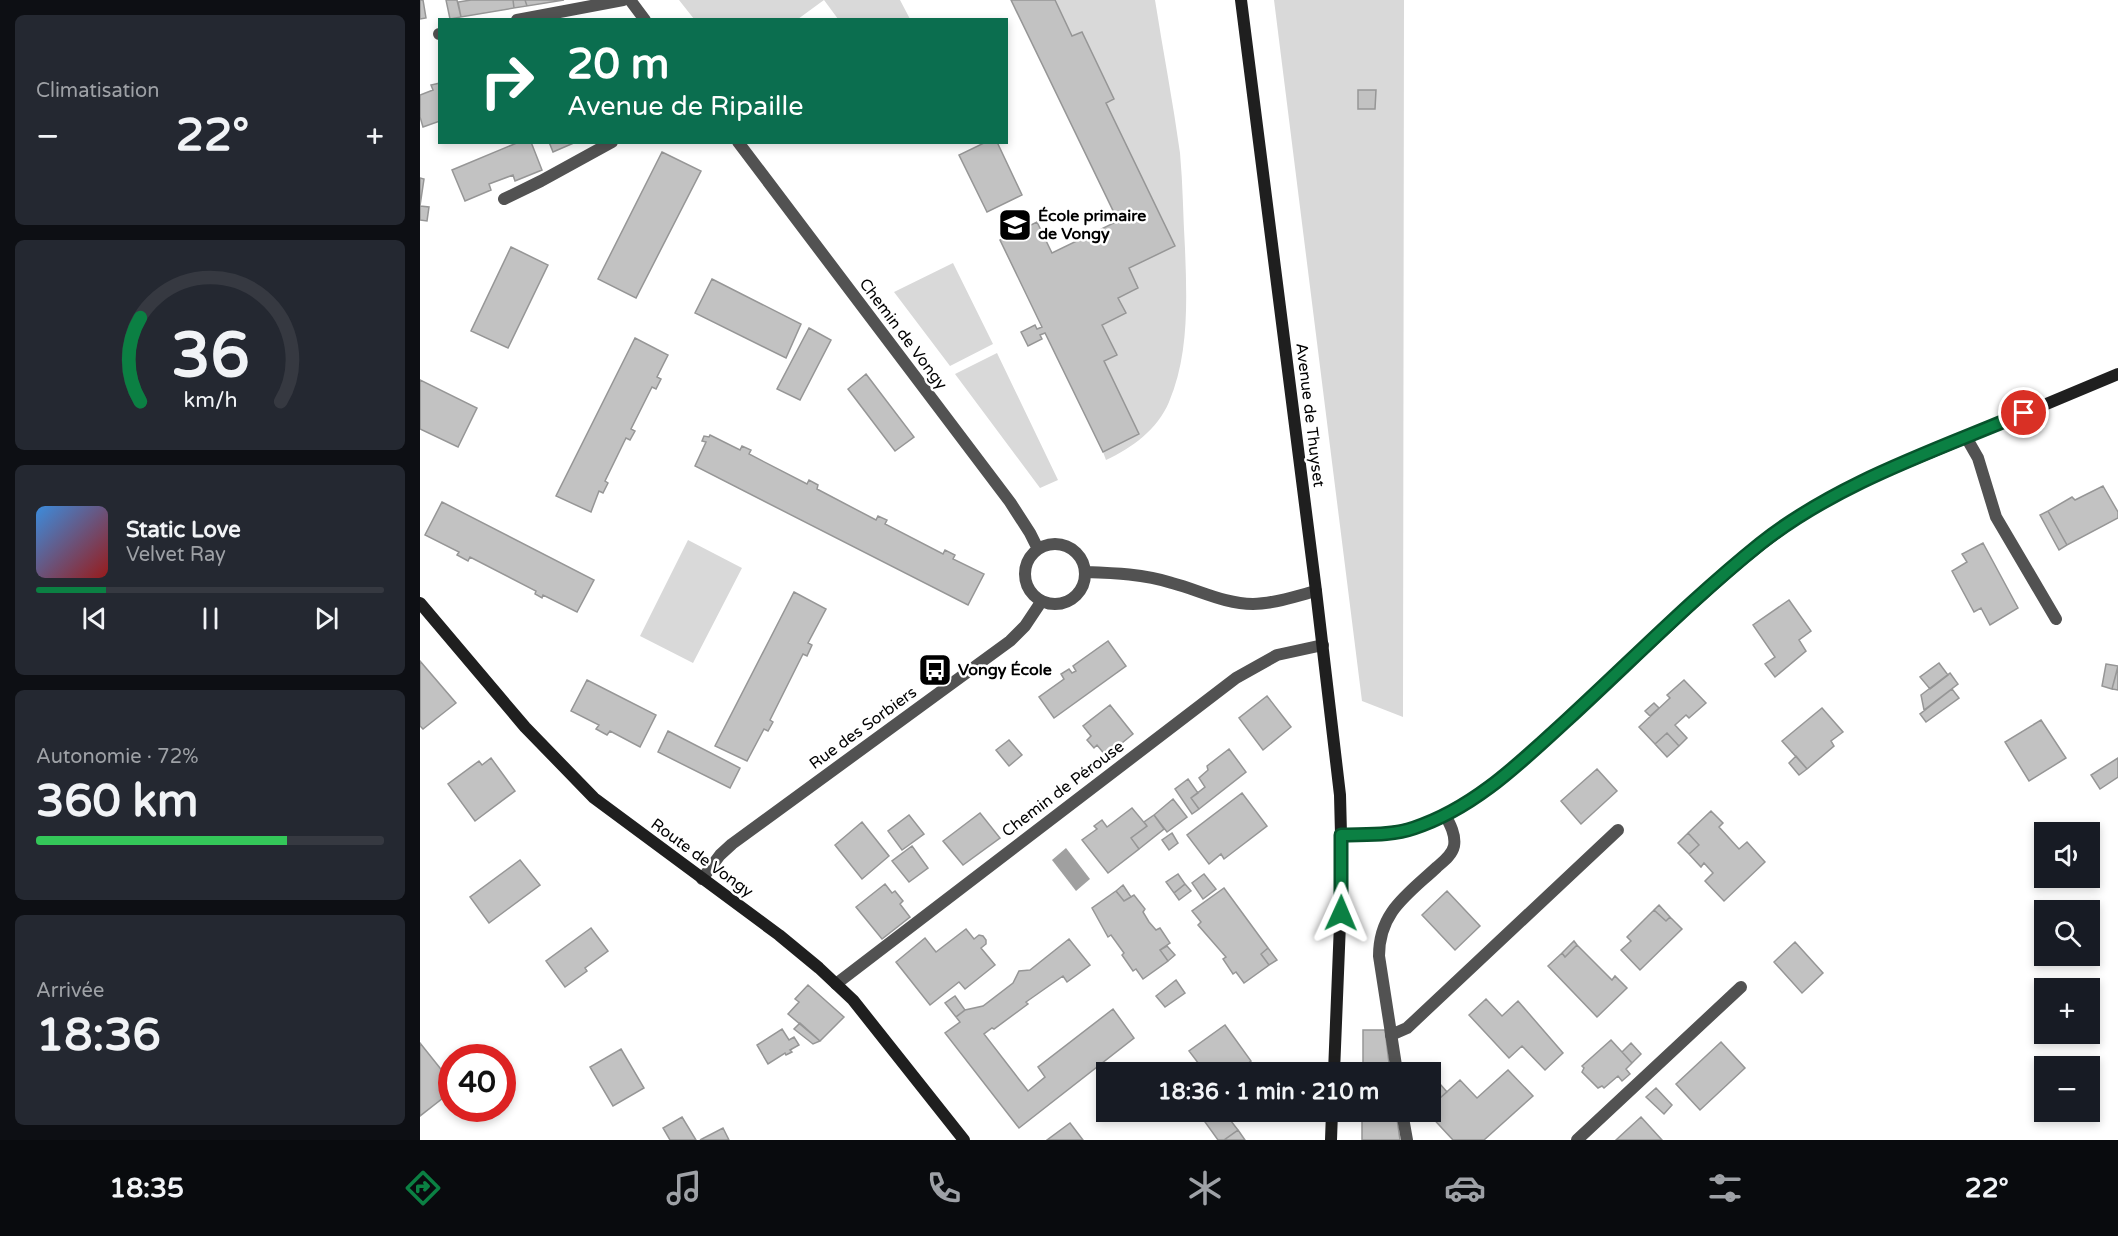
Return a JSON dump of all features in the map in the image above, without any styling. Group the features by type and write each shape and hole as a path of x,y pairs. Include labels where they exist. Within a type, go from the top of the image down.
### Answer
{"street":[{"path":"528,18 623,0"},
{"path":"630,0 644,18"},
{"name":"Avenue de Thuyset","path":"1241,0 1336,755 1341,835 1341,913 1334,1062"},
{"path":"504,199 542,182 608,144"},
{"name":"Chemin de Vongy","path":"740,144 1010,502 1030,532 1038,549"},
{"path":"1341,835 1411,829 1446,815 1472,800 1517,764 1760,544 1799,516 1841,492 2118,374"},
{"path":"1966,437 1981,468 1996,517 2056,619"},
{"path":"1058,544 1077,553 1083,562 1085,572 1084,583 1072,600 1052,605 1041,602 1033,596 1024,576 1025,566 1038,549 1058,544"},
{"path":"1085,572 1119,573 1155,578 1227,600 1252,604 1268,603 1316,591"},
{"name":"Rue des Sorbiers","path":"702,879 726,848 1010,641 1025,626 1041,602"},
{"name":"Route de Vongy","path":"420,603 525,727 594,798 624,823 786,941 836,984 866,1014 964,1140"},
{"name":"Chemin de Pérouse","path":"836,984 1236,678 1277,655 1323,645"},
{"path":"1395,1062 1379,956 1379,942 1389,913 1452,852 1454,837 1446,815"},
{"path":"1391,1035 1407,1028 1618,830"},
{"path":"1577,1140 1741,987"},
{"path":"1331,1140 1332,1122"},
{"path":"1404,1122 1407,1140"}],"shaded area":[{"path":"679,0 824,0 799,18 693,18"},
{"path":"824,0 900,0 909,18 837,18"},
{"path":"1055,0 1155,0 1180,153 1186,288 1185,327 1176,384 1164,412 1151,429 1134,444 1106,460 1103,452 1139,434 1104,361 1117,355 1102,325 1125,313 1118,298 1138,288 1129,268 1106,103 1114,99 1082,32 1072,36"},
{"path":"1274,0 1404,0 1403,717 1362,701"},
{"path":"953,263 993,344 950,366 894,292"},
{"path":"997,353 1058,480 1040,488 955,374"},
{"path":"688,540 742,568 693,663 640,636"},
{"path":"1066,848 1090,879 1076,891 1052,860"}],"building":[{"path":"420,0 423,0 426,18 420,19"},
{"path":"446,0 457,0 461,17 450,18"},
{"path":"513,0 514,8 461,17 458,2"},
{"path":"513,0 525,0 527,6 514,8"},
{"path":"525,0 564,0 527,6"},
{"path":"1011,0 1055,0 1072,36 1082,32 1114,99 1106,103 1175,246 1129,268 1138,288 1118,298 1126,313 1102,325 1117,355 1104,361 1139,434 1103,452 1045,333 1040,335 1042,339 1028,346 1021,332 1035,325 1037,329 1042,327 1000,240 1037,222 1052,253 1118,221"},
{"path":"438,83 438,122 423,127 420,117 420,95 433,90 431,85"},
{"path":"1358,90 1376,90 1375,109 1358,109"},
{"path":"514,144 532,144 542,170 515,181 513,175 489,184 491,190 465,201 452,170"},
{"path":"550,144 571,144 553,152"},
{"path":"982,144 998,144 1022,195 987,212 959,155"},
{"path":"662,152 701,171 636,298 598,279"},
{"path":"420,178 424,179 420,206"},
{"path":"420,206 429,207 427,221 420,220"},
{"path":"511,247 548,265 508,348 471,331"},
{"path":"712,279 801,324 786,358 695,313"},
{"path":"809,328 831,340 800,400 777,389"},
{"path":"635,338 668,355 657,377 661,379 656,389 652,387 631,429 635,431 630,440 626,438 605,481 608,483 603,493 599,491 591,512 556,496"},
{"path":"866,374 914,437 895,451 848,389"},
{"path":"420,380 477,408 458,447 420,429"},
{"path":"710,435 740,450 742,446 751,450 749,454 807,484 809,480 818,485 817,489 876,520 878,516 887,520 885,524 943,554 945,550 955,555 953,559 984,574 968,605 695,466 706,442 702,441 704,436 709,437"},
{"path":"2103,486 2118,512 2118,518 2067,545 2048,511 2072,497 2075,500"},
{"path":"442,502 594,580 577,612 543,595 542,598 535,594 536,591 470,557 468,561 457,555 459,552 425,535"},
{"path":"2048,511 2067,545 2059,550 2040,515"},
{"path":"1983,543 2018,608 1990,625 1981,608 1974,612 1952,571 1967,562 1962,554"},
{"path":"794,592 826,609 808,643 812,645 807,656 803,654 770,720 773,722 768,731 764,729 747,761 715,746"},
{"path":"1789,600 1811,631 1799,640 1806,651 1775,677 1765,664 1775,657 1753,625"},
{"path":"1108,641 1126,666 1054,718 1039,697 1064,679 1061,674 1069,669 1072,673 1076,671 1073,666"},
{"path":"420,661 456,703 423,729 420,726"},
{"path":"1939,663 1948,675 1930,689 1920,677"},
{"path":"2106,664 2118,666 2112,689 2102,686"},
{"path":"2118,667 2118,690 2112,689"},
{"path":"1950,673 1958,684 1924,710 1921,695"},
{"path":"587,680 656,715 640,747 610,731 607,735 596,729 599,725 571,711"},
{"path":"1684,680 1706,703 1689,718 1686,715 1675,725 1687,738 1679,746 1667,733 1655,744 1639,727 1670,698 1667,695"},
{"path":"1952,689 1959,698 1926,722 1920,714"},
{"path":"1267,696 1291,727 1263,750 1239,718"},
{"path":"1654,703 1659,708 1650,716 1645,711"},
{"path":"1110,705 1133,734 1106,756 1097,745 1094,748 1087,740 1091,736 1083,726"},
{"path":"1822,708 1843,732 1831,741 1834,746 1807,769 1782,741"},
{"path":"2041,720 2066,758 2029,781 2005,742"},
{"path":"668,731 740,768 730,788 658,752"},
{"path":"1667,733 1679,746 1667,757 1655,744"},
{"path":"1009,740 1022,755 1009,766 996,750"},
{"path":"1229,749 1246,772 1199,809 1191,798 1205,787 1199,778 1208,770 1207,766"},
{"path":"1796,756 1807,769 1799,775 1789,763"},
{"path":"491,758 515,791 475,821 448,784 479,761 482,765"},
{"path":"2118,758 2118,777 2100,789 2091,775"},
{"path":"1597,769 1617,791 1581,824 1561,801"},
{"path":"1188,779 1198,793 1191,798 1199,809 1192,814 1175,789"},
{"path":"1242,793 1267,826 1224,859 1221,854 1209,864 1187,835"},
{"path":"1173,799 1187,817 1167,832 1154,815"},
{"path":"1132,808 1147,826 1131,838 1139,849 1108,873 1082,840 1097,829 1094,826 1102,820 1107,827"},
{"path":"1711,811 1723,823 1719,827 1739,849 1747,842 1765,862 1724,901 1705,881 1713,873 1704,863 1701,867 1689,854 1699,845 1688,833"},
{"path":"980,813 1000,838 963,865 943,841"},
{"path":"909,815 924,834 902,850 888,831"},
{"path":"1154,815 1164,829 1139,849 1131,838 1147,826 1144,822"},
{"path":"862,822 889,856 862,879 835,845"},
{"path":"1172,833 1178,843 1169,850 1162,840"},
{"path":"1688,833 1699,845 1689,854 1678,843"},
{"path":"912,846 928,868 909,882 892,861"},
{"path":"520,860 540,885 489,923 470,897"},
{"path":"1178,874 1185,884 1174,893 1166,882"},
{"path":"1204,874 1216,889 1203,899 1192,883"},
{"path":"885,884 903,901 900,904 910,917 882,939 856,907"},
{"path":"1185,884 1191,891 1179,900 1174,893"},
{"path":"1123,885 1131,897 1124,901 1116,891"},
{"path":"1224,888 1268,948 1261,954 1269,965 1244,983 1236,972 1233,974 1223,959 1226,957 1198,925 1201,922 1192,911"},
{"path":"1116,891 1124,901 1134,895 1145,909 1143,912 1149,922 1156,930 1160,928 1170,943 1160,950 1168,961 1143,979 1136,969 1133,971 1111,935 1108,937 1092,908"},
{"path":"1447,891 1480,926 1455,950 1422,915"},
{"path":"1659,905 1670,917 1666,921 1654,910"},
{"path":"1654,910 1666,921 1670,917 1682,929 1640,970 1621,950 1631,941 1627,937"},
{"path":"591,928 608,951 585,968 587,971 565,987 546,961"},
{"path":"966,929 974,939 979,935 983,936 986,944 981,948 995,965 965,989 959,982 930,1005 896,962 925,938 936,952"},
{"path":"1069,939 1090,965 1067,982 1063,976 1026,1002 1028,1004 994,1029 984,1034 1028,1091 1045,1077 1038,1067 1113,1009 1134,1038 1103,1062 1096,1062 1096,1068 1019,1128 945,1033 960,1022 956,1017 965,1010 983,1006 1013,983 1019,971 1030,970"},
{"path":"1574,941 1577,945 1565,957 1562,953"},
{"path":"1795,942 1823,973 1802,993 1774,962"},
{"path":"1577,945 1612,980 1615,976 1627,988 1597,1017 1548,966 1562,953 1565,957"},
{"path":"1167,946 1175,955 1168,961 1160,950"},
{"path":"1268,948 1277,960 1269,965 1261,954"},
{"path":"1176,980 1185,993 1165,1007 1156,996"},
{"path":"808,985 844,1017 820,1041 788,1014 799,1002 795,999"},
{"path":"955,996 965,1010 956,1017 945,1003"},
{"path":"1486,999 1502,1016 1518,1001 1563,1053 1545,1070 1522,1046 1509,1058 1469,1015"},
{"path":"800,1023 820,1041 813,1044 794,1029"},
{"path":"1225,1025 1251,1061 1197,1062 1189,1051"},
{"path":"782,1029 789,1040 794,1037 799,1045 790,1050 792,1052 786,1055 785,1053 768,1064 757,1045"},
{"path":"1363,1030 1385,1030 1389,1062 1363,1062"},
{"path":"1611,1040 1632,1063 1626,1069 1630,1074 1622,1081 1618,1076 1604,1088 1602,1086 1598,1088 1582,1072 1584,1068 1582,1066"},
{"path":"1721,1042 1745,1068 1700,1110 1676,1084"},
{"path":"420,1043 438,1066 438,1102 420,1116"},
{"path":"1631,1043 1641,1054 1632,1063 1622,1052"},
{"path":"621,1049 644,1088 613,1106 590,1067"},
{"path":"1508,1070 1533,1096 1484,1140 1453,1140 1436,1122 1441,1122 1441,1097 1460,1080 1477,1098"},
{"path":"1441,1085 1447,1092 1441,1097"},
{"path":"1656,1088 1672,1105 1664,1114 1646,1097"},
{"path":"682,1117 696,1140 670,1140 663,1128"},
{"path":"1641,1117 1662,1140 1616,1140"},
{"path":"1205,1122 1232,1122 1238,1130 1224,1140 1218,1140"},
{"path":"1362,1122 1397,1122 1400,1140 1362,1140"},
{"path":"1070,1123 1083,1140 1047,1140"},
{"path":"723,1128 729,1140 700,1140"},
{"path":"1238,1130 1245,1140 1224,1140"}],"place":[{"name":"École primaire de Vongy","path":"1015,225"},
{"name":"Vongy École","path":"935,670"}],"route":[{"path":"1341,913 1341,835 1411,829 1446,815 1472,800 1496,783 1546,739 1723,576 1760,544 1799,516 1841,492 1884,472 2024,413"}]}
